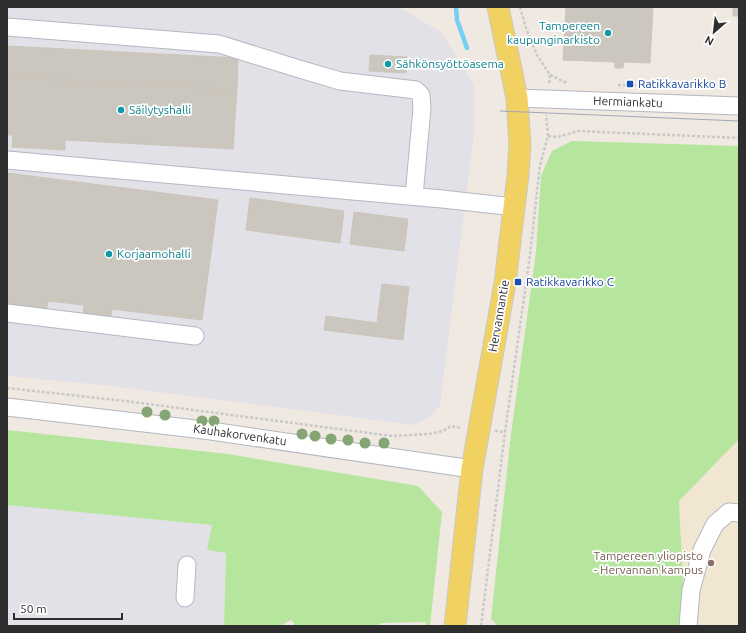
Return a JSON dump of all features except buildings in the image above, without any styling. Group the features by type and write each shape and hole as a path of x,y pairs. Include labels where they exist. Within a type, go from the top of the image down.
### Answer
{"main road":[{"name":"Hervannantie","path":"455,626 472,469 505,283 515,207 520,145 517,98 498,7"}],"street":[{"path":"7,27 219,44 340,81 416,90 421,95 422,108 414,196"},
{"name":"Hermiankatu","path":"517,98 739,106"},
{"path":"7,160 414,196 515,207"},
{"path":"7,313 195,336"},
{"name":"Kauhakorvenkatu","path":"7,407 204,430 472,469"},
{"path":"688,626 691,590 702,550 715,524 729,512 739,513"},
{"path":"185,598 187,565"}],"path":[{"path":"548,136 557,137 579,131 739,138"},
{"path":"7,388 125,401 392,436 429,434 443,431 451,426 505,432"}],"shaded area":[{"path":"7,7 393,7 400,8 441,32 474,84 474,134 440,406 430,417 414,425 112,386 7,376"},
{"name":"Tampereen yliopisto - Hervannan kampus","path":"739,439 739,626 685,626 679,501"},
{"path":"7,505 212,525 226,553 224,626 7,626"}],"green space":[{"path":"572,141 739,146 739,439 679,501 685,626 498,626 491,619 511,434 536,252 541,176 552,151"},
{"path":"7,430 228,454 418,486 442,512 430,626 426,626 426,622 381,623 377,626 294,626 294,623 291,620 280,626 224,626 226,553 207,550 212,525 7,505"}],"waterway":[{"path":"456,7 457,20 467,48"}],"tram line":[{"path":"500,111 739,121"}],"place":[{"name":"Tampereen kaupunginarkisto","path":"608,33"},
{"name":"Sähkönsyöttöasema","path":"388,64"},
{"name":"Ratikkavarikko B","path":"630,84"},
{"name":"Säilytyshalli","path":"121,110"},
{"name":"Korjaamohalli","path":"109,254"},
{"name":"Ratikkavarikko C","path":"518,282"},
{"name":"Tampereen yliopisto - Hervannan kampus","path":"711,563"}]}
